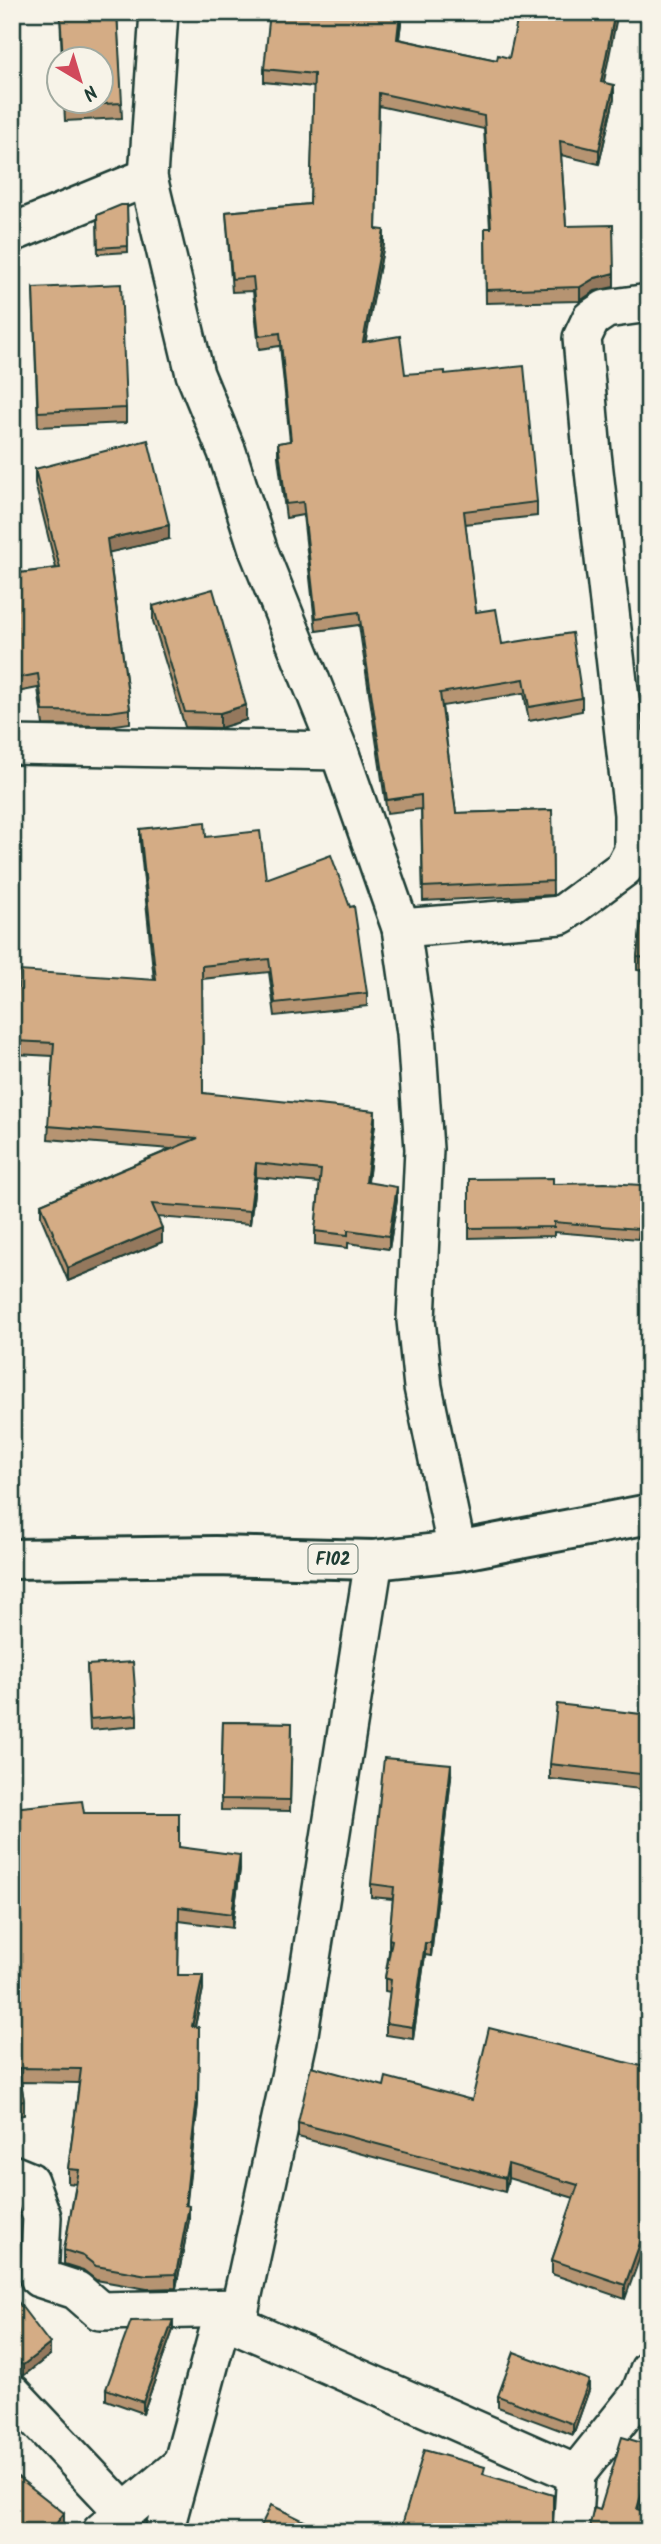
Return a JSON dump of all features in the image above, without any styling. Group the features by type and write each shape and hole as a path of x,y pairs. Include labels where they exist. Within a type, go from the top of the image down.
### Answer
{"main road":[{"name":"F102","path":"12,1559 215,1556 374,1560 457,1551 649,1514"}],"street":[{"path":"159,12 148,177 195,374 227,452 258,552 339,751 401,928 416,1033 424,1149 416,1320 423,1387 457,1551"},
{"path":"12,233 148,177"},
{"path":"401,928 561,915 624,868 633,851 633,814 592,453 582,338 591,318 606,309 649,303"},
{"path":"12,745 339,751"},
{"path":"164,2532 181,2465 231,2313 298,2040 374,1560"},
{"path":"12,2174 29,2181 42,2217 39,2278 76,2290 100,2311 231,2313 576,2474"},
{"path":"572,2532 576,2474 640,2394 649,2370"},
{"path":"12,2393 113,2522 181,2465"}],"building":[{"path":"60,12 117,12 122,103 116,103 116,46 62,46"},
{"path":"270,12 400,12 397,39 497,60 498,55 509,58 519,12 615,12 601,82 614,85 599,150 560,141 566,226 613,225 614,273 595,278 580,287 486,290 485,228 491,228 484,116 379,93 376,229 384,230 363,342 400,336 405,374 445,371 445,374 524,366 537,502 464,511 476,612 496,609 502,644 572,633 582,698 529,707 524,679 440,693 456,813 552,810 553,881 423,887 421,795 387,800 359,612 316,618 303,502 286,504 278,443 291,441 280,333 259,336 253,277 232,279 226,212 310,204 314,74 264,69"},
{"path":"127,205 128,246 98,248 97,215"},
{"path":"121,284 126,408 38,412 33,288"},
{"path":"148,440 169,525 107,539 130,709 109,712 43,711 38,674 12,679 12,574 60,568 35,469"},
{"path":"213,589 246,705 220,713 185,712 153,606"},
{"path":"205,822 206,837 260,831 266,879 331,855 350,907 354,906 367,993 275,1003 269,959 202,966 203,1093 375,1111 366,1182 397,1187 389,1236 348,1230 348,1235 315,1231 321,1170 256,1163 250,1211 152,1204 162,1228 68,1268 41,1204 198,1138 48,1126 54,1043 15,1041 19,971 156,980 140,829"},
{"path":"649,866 649,958 637,957"},
{"path":"553,1178 553,1184 642,1185 638,1229 554,1222 554,1227 469,1228 469,1179"},
{"path":"133,1662 137,1715 90,1719 87,1665"},
{"path":"557,1704 649,1715 649,1775 550,1764"},
{"path":"223,1722 292,1723 290,1800 221,1799"},
{"path":"384,1758 451,1764 431,1943 425,1943 413,2027 386,2023 391,1980 385,1978 392,1940 389,1939 394,1887 371,1884"},
{"path":"82,1801 84,1813 179,1813 179,1847 240,1855 232,1914 179,1907 178,1975 203,1975 192,2026 199,2027 198,2089 185,2205 189,2206 176,2274 147,2275 96,2266 83,2256 64,2250 79,2170 68,2169 81,2069 19,2068 24,2101 12,2103 12,1808"},
{"path":"489,2028 649,2068 649,2218 625,2285 552,2260 578,2185 508,2164 505,2178 298,2123 311,2066 384,2086 386,2077 472,2100"},
{"path":"12,2294 50,2344 23,2365 12,2362"},
{"path":"173,2320 143,2402 106,2389 131,2321"},
{"path":"514,2352 589,2380 573,2424 498,2396"},
{"path":"622,2437 649,2445 649,2468 637,2509 649,2513 649,2532 588,2532 594,2508 600,2510"},
{"path":"424,2450 485,2467 483,2474 553,2495 553,2528 557,2532 400,2532"},
{"path":"18,2477 64,2513 50,2532 12,2532 12,2484"},
{"path":"271,2505 327,2532 258,2532"}]}
